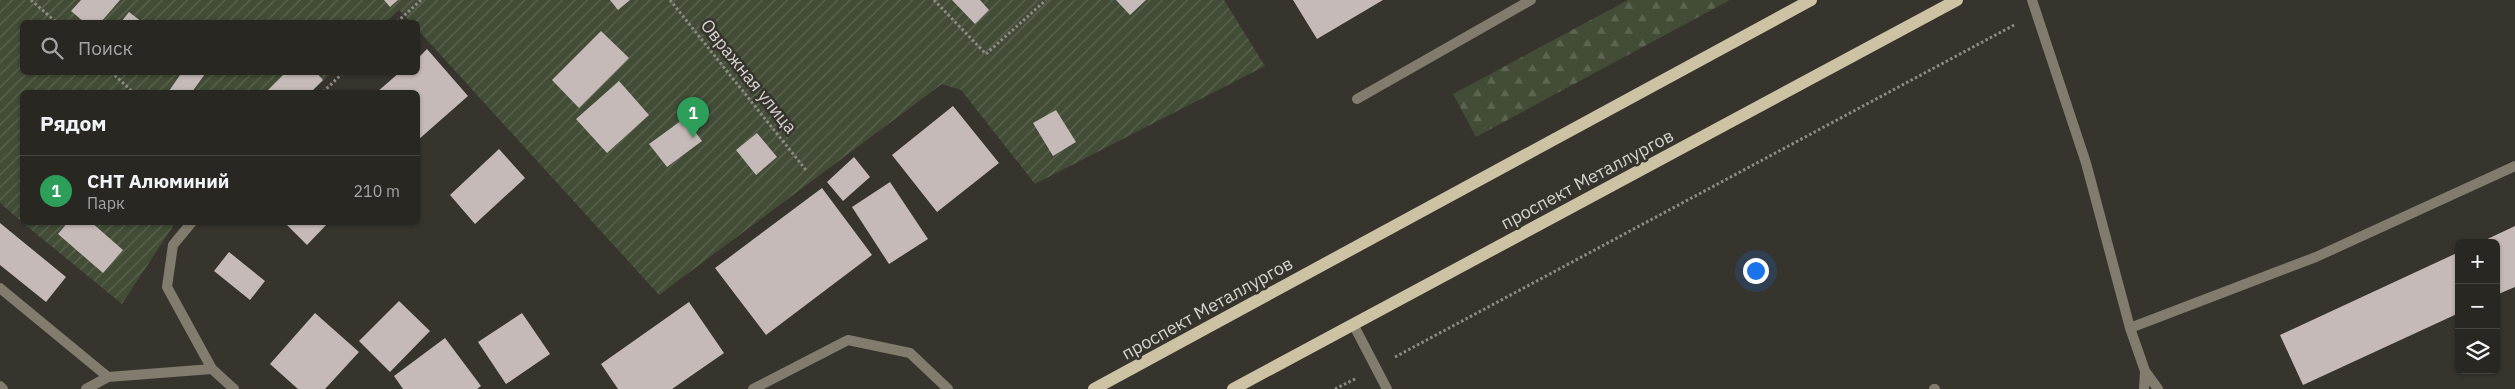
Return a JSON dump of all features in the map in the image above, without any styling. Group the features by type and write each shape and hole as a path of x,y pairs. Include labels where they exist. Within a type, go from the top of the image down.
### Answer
{"main road":[{"name":"проспект Металлургов","path":"1094,389 1811,0"},
{"name":"проспект Металлургов","path":"1233,389 1957,0"}],"lane":[{"path":"1357,99 1531,0"},
{"path":"2032,0 2086,163 2130,328 2145,371 2158,389"},
{"path":"2130,328 2316,258 2515,166"},
{"path":"190,225 173,245 167,287 212,369 234,389"},
{"path":"0,288 108,377"},
{"path":"1353,324 1387,389"},
{"path":"753,389 848,340 910,353 948,389"},
{"path":"86,389 108,377 212,369"},
{"path":"2144,389 2145,371"},
{"path":"0,386 3,389"}],"path":[{"path":"31,0 54,20"},
{"path":"399,20 421,0"},
{"name":"Овражная улица","path":"670,0 806,170"},
{"path":"934,0 986,54 1046,0"},
{"path":"1335,389 2036,13"},
{"path":"114,75 131,90"},
{"path":"325,90 341,75"}],"green space":[{"path":"0,0 1224,0 1265,66 1035,184 961,90 942,84 659,295 420,32 420,20 409,20 399,10 388,20 20,20 20,75 330,75 312,90 20,90 20,220 0,203"},
{"path":"1628,0 1730,0 1476,137 1453,94"},
{"path":"25,225 174,225 122,304"}],"building":[{"path":"81,0 120,0 103,20 82,20 71,11"},
{"path":"384,0 398,0 390,7"},
{"path":"610,0 630,0 618,10"},
{"path":"952,0 980,0 989,10 975,24"},
{"path":"1116,0 1146,0 1130,15"},
{"path":"1293,0 1383,0 1317,39"},
{"path":"129,12 139,20 123,20"},
{"path":"601,31 629,58 579,108 552,80"},
{"path":"427,49 468,96 420,138 420,90 379,90 397,75 420,75 420,56"},
{"path":"180,75 204,75 193,90 170,90"},
{"path":"283,75 319,75 323,80 313,90 268,90"},
{"path":"619,81 649,115 607,153 576,119"},
{"path":"953,106 999,163 937,212 892,155"},
{"path":"1056,110 1076,142 1053,156 1033,123"},
{"path":"685,118 702,141 667,167 649,144"},
{"path":"757,133 777,157 756,175 736,150"},
{"path":"499,149 525,178 475,224 450,195"},
{"path":"854,157 870,177 843,201 827,182"},
{"path":"890,182 928,239 889,264 852,207"},
{"path":"822,188 872,255 766,335 715,268"},
{"path":"0,223 66,277 46,302 0,265"},
{"path":"66,225 94,225 123,250 103,273 58,234"},
{"path":"287,225 326,225 307,245"},
{"path":"2515,226 2515,287 2500,293 2500,239 2487,239"},
{"path":"229,252 265,281 250,300 214,271"},
{"path":"2455,254 2455,315 2303,385 2280,335"},
{"path":"399,301 430,331 390,372 359,341"},
{"path":"689,302 724,353 672,389 618,389 601,364"},
{"path":"315,313 359,352 325,389 298,389 270,364"},
{"path":"522,313 550,354 506,384 478,342"},
{"path":"445,338 481,386 477,389 403,389 394,376"}],"place":[{"name":"СНТ Алюминий","path":"693,138"}]}
